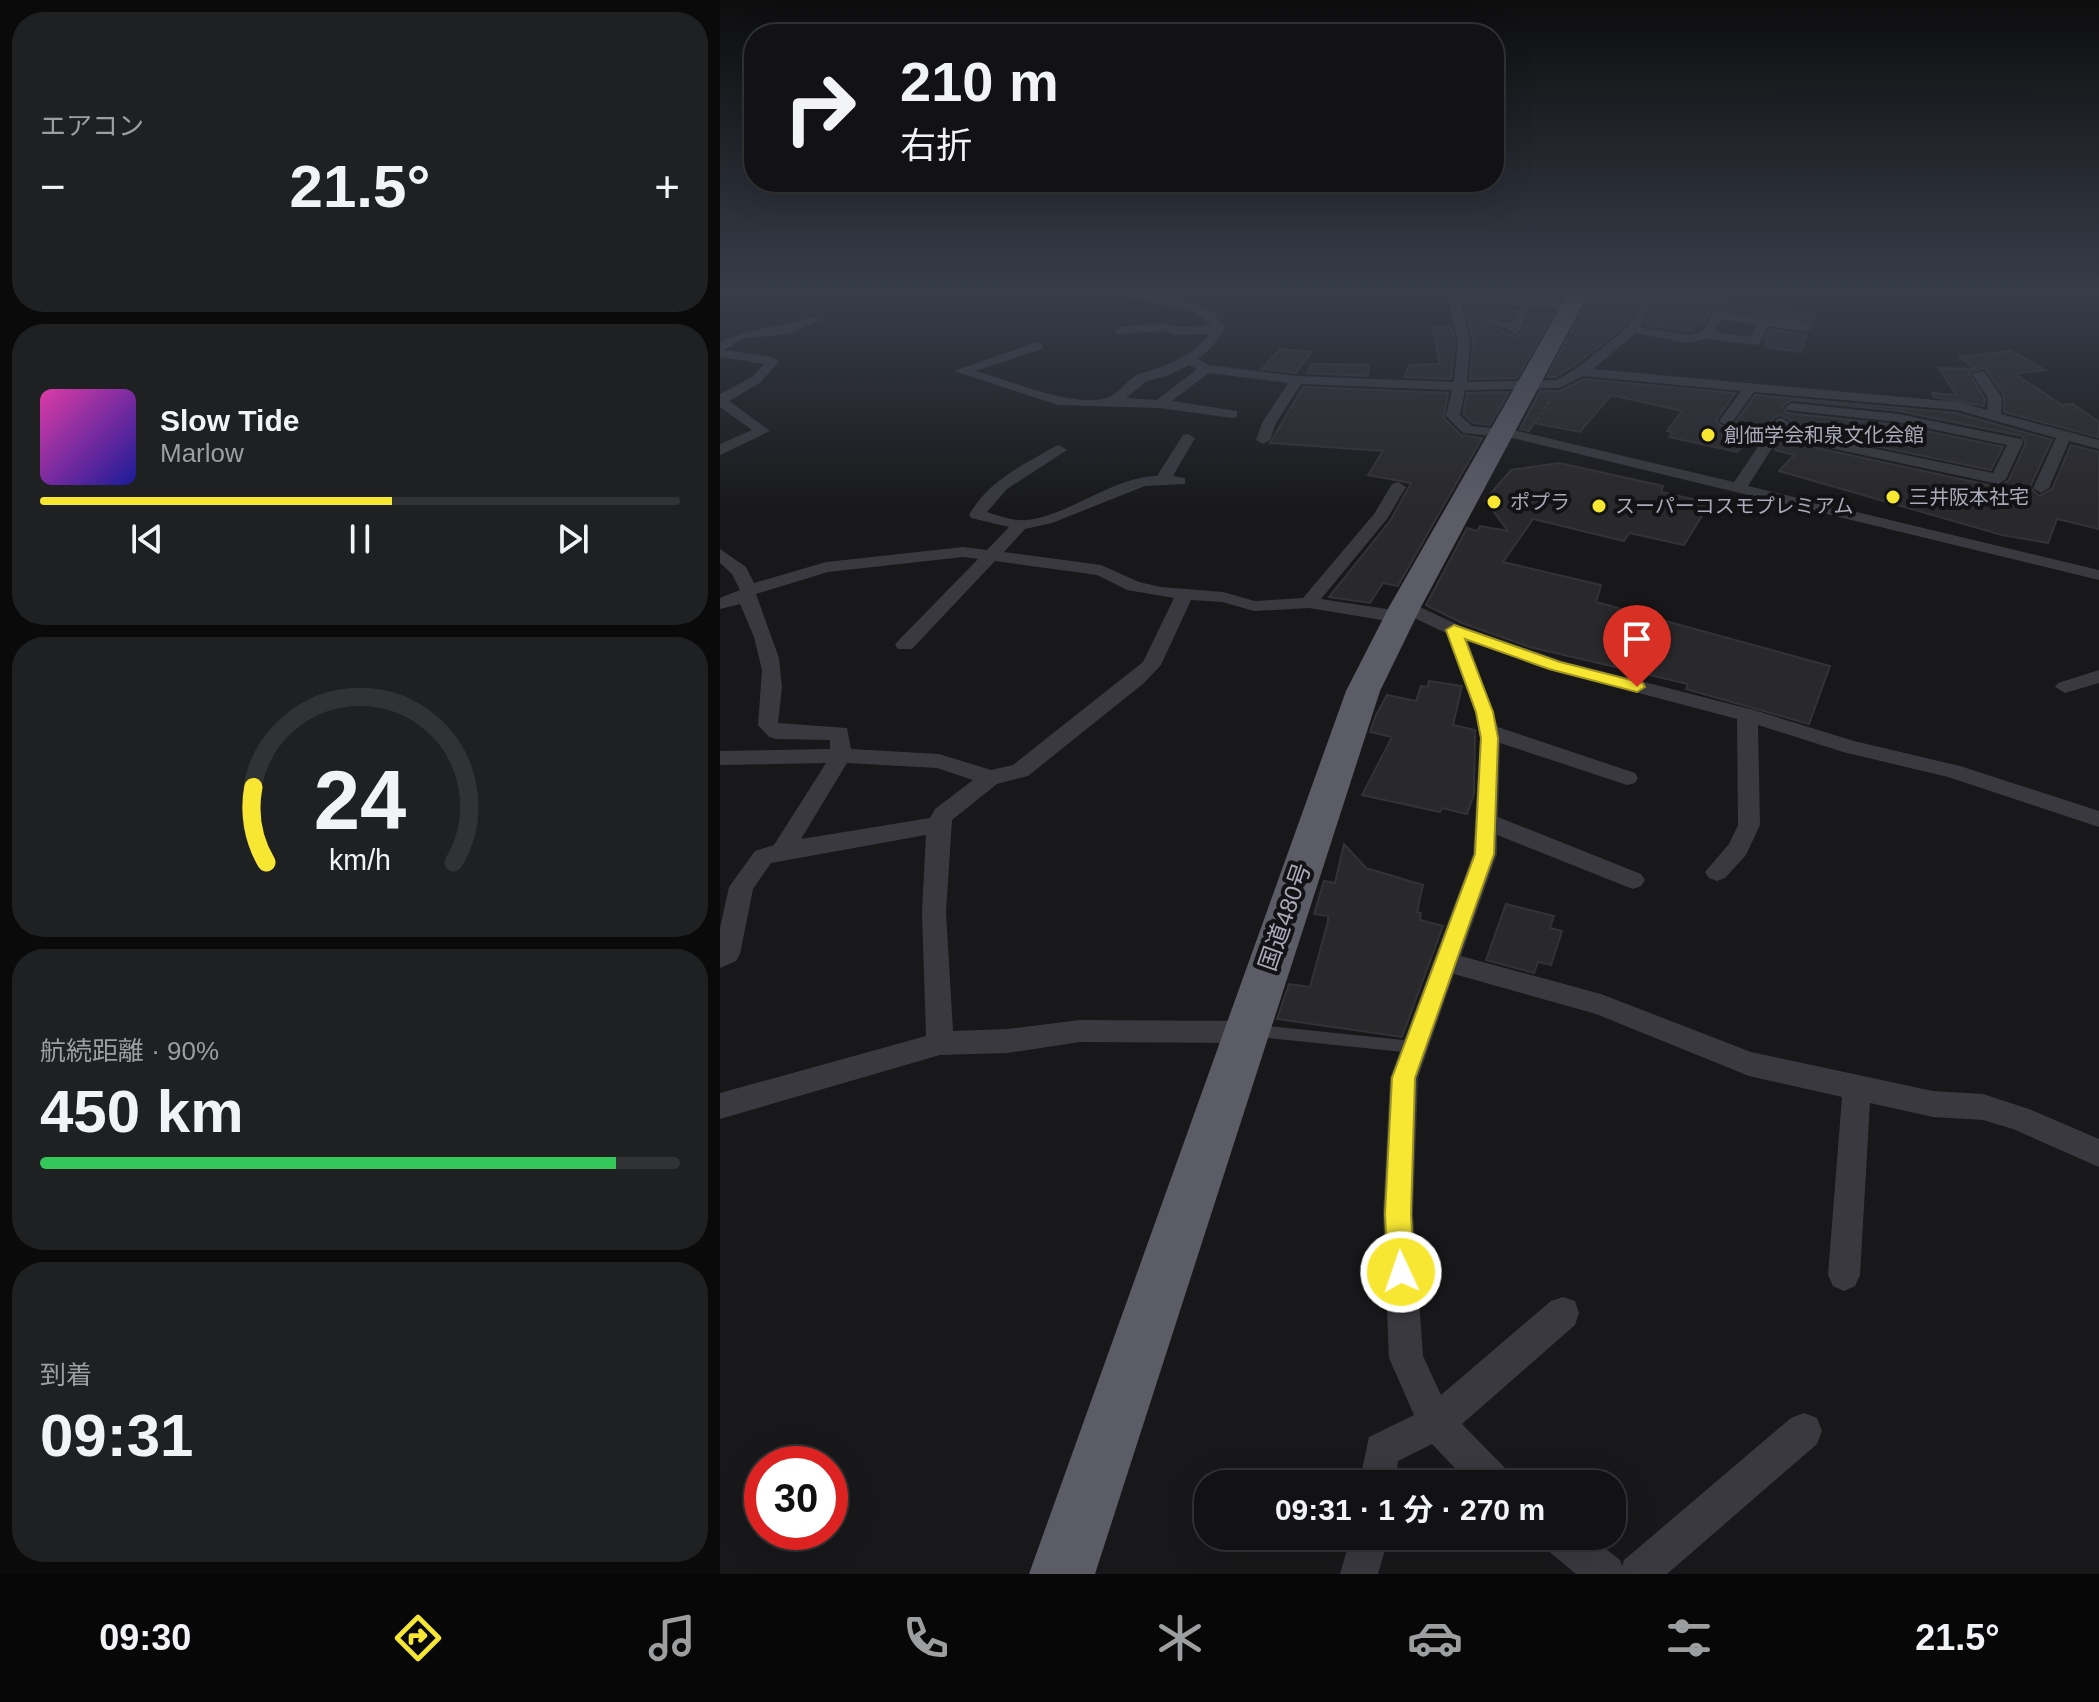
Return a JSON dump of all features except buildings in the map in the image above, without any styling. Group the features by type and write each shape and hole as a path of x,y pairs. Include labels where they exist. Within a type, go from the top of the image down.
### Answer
{"highway":[{"name":"国道480号","path":"1062,1574 1363,691 1402,612 1514,436 1543,385 1551,364"}],"street":[{"path":"720,450 763,431 720,401 754,381 771,364"},
{"path":"981,364 961,371 1032,391 1039,397 1087,404 1114,401 1160,404 1232,414"},
{"path":"1114,401 1143,377 1155,377 1179,364"},
{"path":"1198,364 1206,369 1297,380 1458,386 1543,385 1581,372 1590,364"},
{"path":"1464,364 1453,416 1468,430 1514,436 1739,487 2099,575"},
{"path":"1160,404 1206,369"},
{"path":"1581,372 1958,406 2099,445"},
{"path":"1987,378 1995,398 1994,415"},
{"path":"1263,440 1269,423 1297,380"},
{"path":"1670,400 1687,380"},
{"path":"1726,421 1751,387"},
{"path":"1739,487 1802,391"},
{"path":"1775,432 1998,479 2016,442 1898,418 1792,407"},
{"path":"2041,488 2065,434"},
{"path":"1059,450 1003,485 982,503 977,515 1020,525 1046,520 1143,481 1170,481 1188,438"},
{"path":"1309,603 1381,516 1398,487"},
{"path":"905,645 1020,525"},
{"path":"720,604 826,567 941,553 991,553 1101,570 1133,586 1223,597 1254,606 1309,603 1402,612 1555,665 1747,715 1850,747 1952,771 2099,819"},
{"path":"720,554 740,571 771,660 773,684 767,709 768,725 776,732 840,733 841,756 782,851"},
{"path":"940,1043 934,912 938,825 943,815 990,778 1020,771 1137,679 1151,665 1185,594"},
{"path":"1454,630 1485,712 1488,731 1485,854 1404,1078 1398,1214 1406,1358 1436,1423 1481,1470"},
{"path":"2065,687 2099,676"},
{"path":"1717,872 1738,849 1749,825 1747,715"},
{"path":"749,758 772,728"},
{"path":"1488,731 1627,778"},
{"path":"720,758 841,756 939,761 990,778"},
{"path":"1486,821 1633,880"},
{"path":"720,958 727,954 741,887 763,857 782,851 938,825"},
{"path":"1444,961 1601,1005 1749,1064 1933,1104 1983,1107 2019,1118 2099,1153"},
{"path":"720,1106 940,1043 1007,1041 1080,1031 1246,1032"},
{"path":"1844,1275 1857,1088"},
{"path":"1379,1470 1382,1450 1436,1423 1563,1313"},
{"path":"1638,1574 1804,1431"},
{"path":"1359,1574 1366,1550"},
{"path":"1576,1550 1606,1574"}],"lane":[{"path":"1246,1032 1265,1030 1413,1047"}],"path":[{"path":"1514,436 1543,385"}],"place":[{"name":"創価学会和泉文化会館","path":"1708,435"},
{"name":"三井阪本社宅","path":"1893,497"},
{"name":"ポプラ","path":"1494,502"},
{"name":"スーパーコスモプレミアム","path":"1599,506"}],"route":[{"path":"1401,1272 1398,1214 1404,1078 1453,935 1485,854 1490,738 1485,712 1454,630 1555,665 1637,687"}]}
